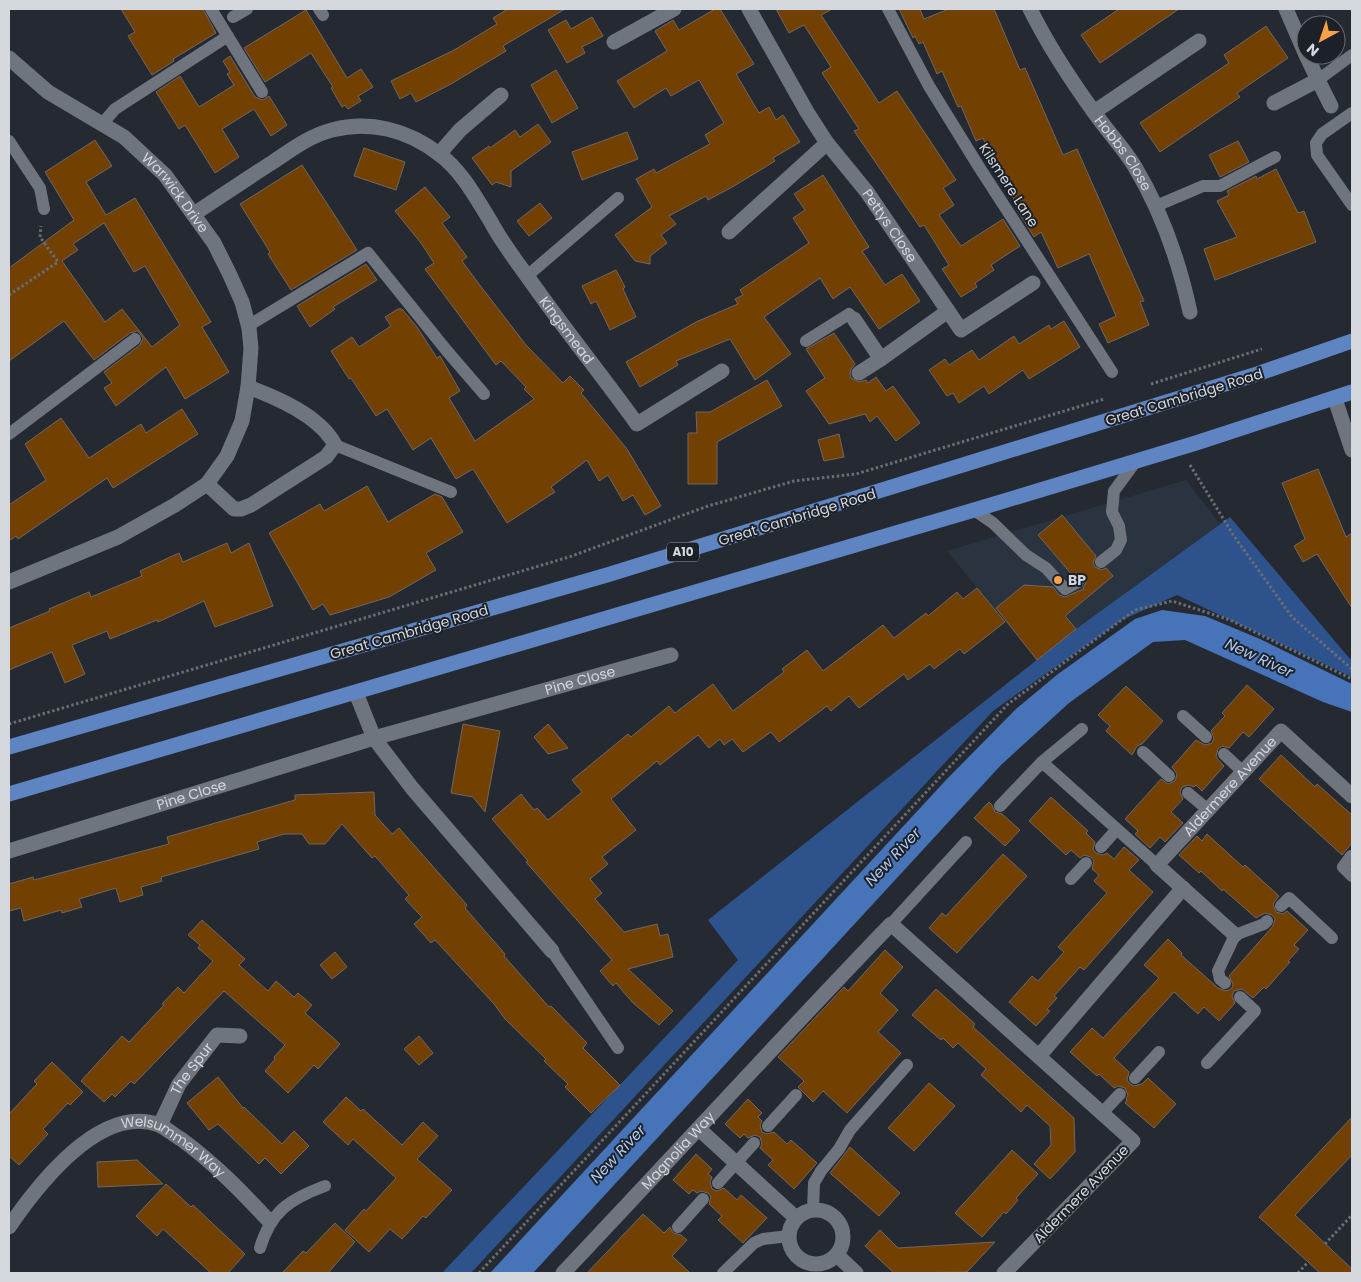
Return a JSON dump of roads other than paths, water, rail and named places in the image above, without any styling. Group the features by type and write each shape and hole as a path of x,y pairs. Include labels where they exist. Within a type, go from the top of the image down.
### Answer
{"highway":[{"name":"Great Cambridge Road","path":"9,747 607,575 1254,376 1352,342"},
{"path":"9,794 974,510 1335,399 1352,392"}],"street":[{"path":"614,42 674,9"},
{"name":"Pettys Close","path":"749,9 807,112 827,143 867,192 960,330 1033,283"},
{"name":"Hobbs Close","path":"1030,9 1064,69 1134,165 1156,206 1174,255 1190,312"},
{"path":"1286,9 1296,32"},
{"path":"1094,112 1199,41"},
{"name":"Warwick Drive","path":"9,58 48,92 124,137 166,175 214,243 230,274 242,302 251,348 248,387 242,421 227,456 207,484 175,505 118,537 9,582"},
{"path":"1311,65 1331,106"},
{"path":"1274,103 1318,80"},
{"path":"439,154 460,130 501,95"},
{"name":"Kingsmead","path":"194,214 296,147 316,136 332,130 362,126 394,130 413,138 439,154 459,174 477,198 526,276 637,424 722,371"},
{"path":"729,232 827,143"},
{"path":"859,373 948,311"},
{"path":"854,318 881,359"},
{"path":"207,484 234,510 241,509 251,505 326,458 335,445 330,436 301,412 272,396 248,387"},
{"path":"1335,399 1352,450"},
{"name":"Pine Close","path":"9,850 374,738 671,654"},
{"path":"356,693 374,738 412,788 552,951"},
{"name":"Aldermere Avenue","path":"1157,864 1281,731 1352,796"},
{"path":"1157,864 1235,935"},
{"path":"1039,1056 1183,888"},
{"name":"Aldermere Avenue","path":"891,924 1133,1141 1004,1273"},
{"name":"Magnolia Way","path":"563,1273 700,1129 791,1028 891,924"},
{"name":"The Spur","path":"160,1125 179,1084 217,1035 240,1036"},
{"name":"Welsummer Way","path":"9,1228 50,1173 91,1139 115,1124 126,1122 148,1122 160,1125 197,1151 233,1183 270,1222"},
{"path":"700,1129 796,1218"},
{"path":"822,1210 838,1220 844,1238 842,1247 837,1255 829,1261 820,1264 802,1260 790,1245 791,1226 796,1218 804,1212 822,1210"},
{"path":"837,1255 856,1273"}],"lane":[{"path":"211,9 262,92"},
{"path":"233,17 247,9"},
{"name":"Kilsmere Lane","path":"888,9 929,86 974,159 1112,372"},
{"path":"102,124 115,109 228,36"},
{"path":"1318,80 1352,55"},
{"path":"1331,106 1340,122"},
{"path":"1352,113 1322,134 1316,143 1317,155 1352,205"},
{"path":"9,141 40,188 44,210"},
{"path":"1156,206 1203,186 1220,186 1275,157"},
{"path":"526,276 618,198"},
{"path":"248,326 368,253 484,394"},
{"path":"806,341 849,314 854,318"},
{"path":"9,434 135,339"},
{"path":"335,445 451,492"},
{"path":"1101,562 1116,550 1121,540 1119,526 1112,512 1114,491 1136,461"},
{"path":"974,510 994,523 1026,556 1046,568 1065,589 1078,582"},
{"path":"1183,716 1206,737"},
{"path":"1000,806 1042,762 1082,728"},
{"path":"1143,752 1169,776"},
{"path":"1224,754 1243,772"},
{"path":"1042,762 1157,864"},
{"path":"1188,793 1208,810"},
{"path":"1101,847 1117,829"},
{"path":"891,924 966,842"},
{"path":"1352,856 1343,867 1352,876"},
{"path":"1071,879 1086,863"},
{"path":"1281,906 1289,898 1332,938"},
{"path":"1225,984 1220,979 1218,971 1235,935 1268,921"},
{"path":"552,951 618,1048"},
{"path":"1207,1063 1255,1011 1240,997"},
{"path":"1135,1078 1159,1052"},
{"path":"813,1210 814,1183 821,1170 839,1150 850,1130 907,1065"},
{"path":"1102,1113 1120,1094"},
{"path":"768,1126 796,1095"},
{"path":"718,1183 754,1143"},
{"path":"260,1248 264,1233 270,1222 285,1206 302,1194 324,1186"},
{"path":"678,1228 703,1199"},
{"path":"723,1273 754,1243 762,1239 789,1236"}],"water":[{"name":"New River","path":"1162,610 1205,616 1260,639 1352,684 1352,712 1323,702 1185,640 1153,642 1069,703 1001,765 533,1273 490,1273 946,780 1016,709 1058,674 1135,619"}],"place":[{"name":"BP","path":"1058,580"}]}
